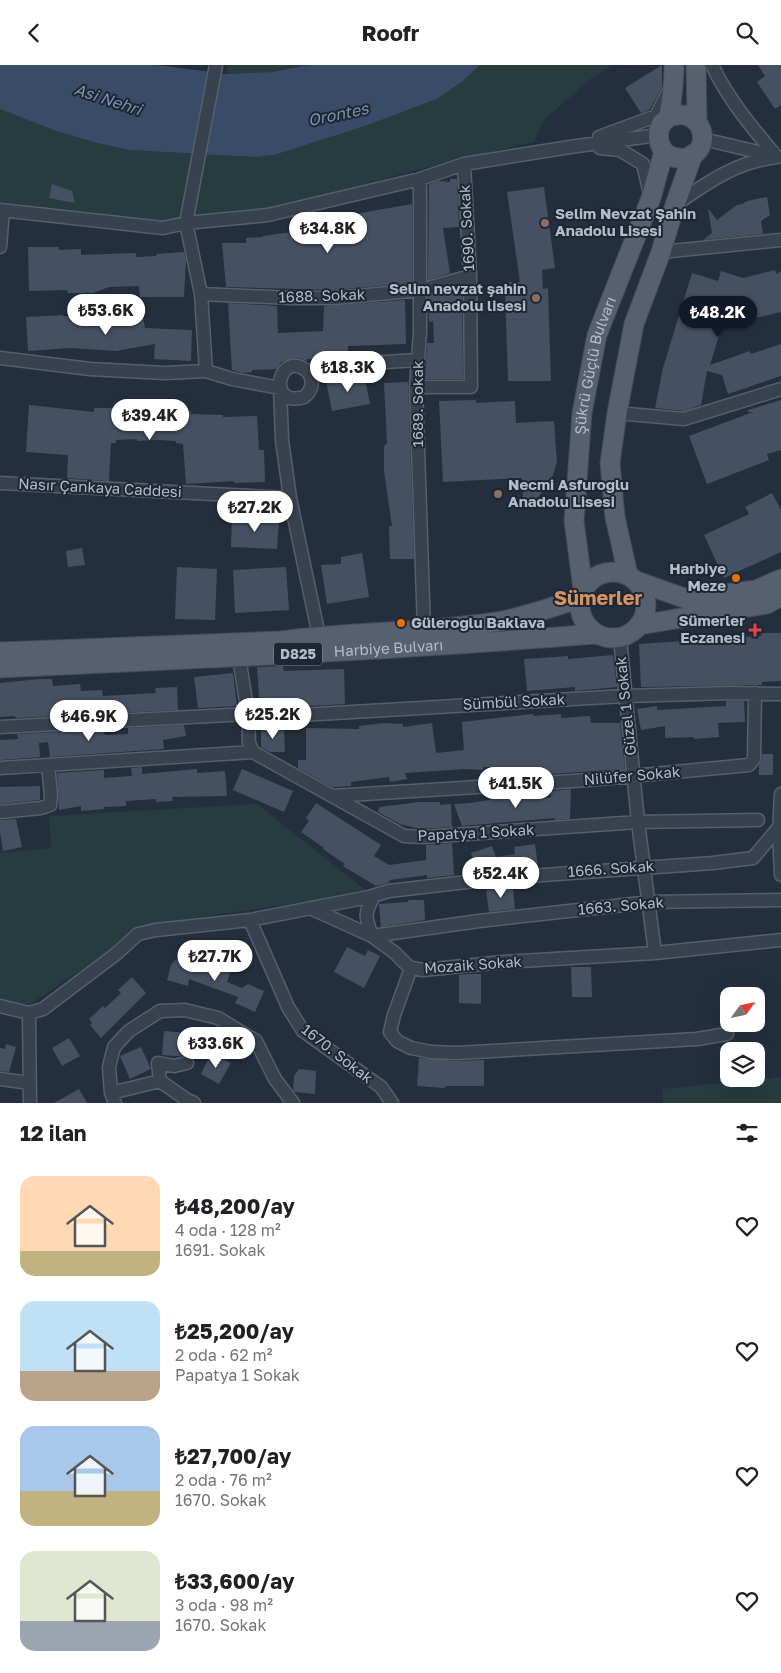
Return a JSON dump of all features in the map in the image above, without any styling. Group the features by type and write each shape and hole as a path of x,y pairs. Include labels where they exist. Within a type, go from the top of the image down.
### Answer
{"main road":[{"path":"661,143 669,155 681,158 698,147 700,126 697,121 696,65"},
{"name":"Şükrü Güçlü Bulvarı","path":"581,594 574,521 582,413 597,335 652,197 664,122 669,117 674,66"},
{"path":"669,117 683,114 697,121"},
{"name":"Şükrü Güçlü Bulvarı","path":"632,578 615,517 610,463 617,413 634,324 661,253 675,205 698,147"},
{"name":"Harbiye Bulvarı","path":"0,652 280,641 319,636 424,630 503,620 581,594 589,581 602,573 618,571 687,599 756,590 781,579"},
{"path":"620,638 634,631 644,617 646,607 642,589 632,578"},
{"path":"581,594 579,609 582,619 595,634"},
{"path":"639,625 767,604 781,596"},
{"name":"Harbiye Bulvarı","path":"0,668 474,644 595,634 620,638"}],"street":[{"path":"206,371 201,294 186,223 216,65"},
{"path":"712,65 719,81 754,129 779,158"},
{"path":"570,147 656,116 667,96 674,66"},
{"path":"0,247 1,211 163,227 268,215 420,179 464,164 570,147 661,143"},
{"path":"570,147 620,149 643,164 652,197"},
{"path":"698,147 779,158"},
{"path":"675,205 709,181 738,167 758,159 779,158"},
{"name":"1690. Sokak","path":"416,387 471,387 470,276 464,164"},
{"name":"1689. Sokak","path":"420,179 421,290 416,387 424,630"},
{"path":"661,253 781,240"},
{"name":"1688. Sokak","path":"201,294 335,298 421,290 470,276"},
{"path":"0,358 90,369 164,373 206,371 232,379 280,388 287,397 292,399 304,397 311,389 312,384 309,373 301,367 286,369 280,377 280,388 282,440 290,499 319,636"},
{"path":"309,373 354,364 417,360"},
{"path":"617,413 684,419 781,389"},
{"name":"Nasır Çankaya Caddesi","path":"0,483 290,499"},
{"name":"Güzel 1 Sokak","path":"620,638 638,822 655,953"},
{"path":"0,768 252,752 249,743 248,716 239,657"},
{"name":"Nilüfer Sokak","path":"332,796 634,776 749,765 754,759 756,693"},
{"name":"Sümbül Sokak","path":"0,727 248,716 625,695 781,694"},
{"name":"Papatya 1 Sokak","path":"252,752 404,836 432,837 638,822 758,820"},
{"path":"0,812 42,808 50,805 48,765"},
{"path":"781,794 779,827 781,875"},
{"name":"1666. Sokak","path":"310,908 374,896 389,891 501,878 713,863 753,858 779,827"},
{"path":"372,936 366,910 374,896"},
{"name":"1663. Sokak","path":"372,936 479,921 650,903 781,900"},
{"path":"0,1006 29,1013 43,1009 138,934 195,925 250,920 310,908"},
{"name":"Mozaik Sokak","path":"310,908 372,936 411,968 423,970 503,962 655,953 781,941"},
{"name":"1670. Sokak","path":"250,920 288,1007 303,1031 381,1087 392,1103"},
{"path":"411,968 390,1032 397,1041 421,1051 457,1053 533,1049 595,1043 697,1039 727,1034"},
{"path":"160,1081 114,1098 109,1067 114,1047 129,1031 160,1011 185,1010 218,1018 256,1041 275,1079 293,1103"},
{"path":"29,1013 30,1103"},
{"path":"186,1063 174,1066 158,1063 160,1081 194,1103"},
{"path":"0,1079 29,1083"}],"green space":[{"path":"228,65 308,65 273,72 226,74"},
{"path":"480,65 613,65 593,77 544,120 534,142 463,158 289,204 163,228 0,209 0,109 56,131 130,150 255,157 274,155 365,126 437,99 463,81"},
{"path":"257,804 369,893 186,919 138,931 31,1004 0,1003 0,853 51,848 49,816"},
{"path":"781,1077 781,1103 663,1103 662,1089 720,1083 720,1087 765,1087 765,1079"}],"water":[{"path":"0,65 157,65 226,74 273,72 308,65 480,65 463,81 437,99 365,126 274,155 255,157 130,150 56,131 0,109"}],"building":[{"path":"662,65 662,87 649,110 641,113 625,88"},
{"path":"758,65 781,65 781,105 775,109 757,82 765,76"},
{"path":"450,179 457,179 459,227 443,228 450,273 428,280 429,184 438,181 450,182"},
{"path":"52,184 72,191 75,203 49,198"},
{"path":"544,187 555,268 542,270 543,289 548,288 551,381 508,381 505,290 510,290 509,282 520,282 507,192"},
{"path":"767,197 770,215 761,221 763,234 703,240 712,233 708,208 717,220 737,205"},
{"path":"412,204 412,283 335,290 226,287 222,243 246,243 246,238 291,232 290,228 327,222 326,219"},
{"path":"28,247 59,247 59,250 81,249 81,255 136,253 136,257 184,252 186,260 184,297 140,297 139,286 109,287 93,293 68,293 67,290 29,291"},
{"path":"775,270 776,274 781,271 781,312 722,326 710,365 750,351 751,354 781,344 781,376 728,394 722,375 707,371 701,405 684,411 655,408 663,368 692,273 718,281 721,271 743,278"},
{"path":"462,287 463,379 425,379 427,343 434,343 433,321 429,322 428,296"},
{"path":"405,300 406,344 348,346 348,357 330,360 307,359 307,361 299,358 290,359 281,362 276,369 252,370 252,372 242,373 232,370 228,303 277,306 278,333 323,331 324,306"},
{"path":"63,315 104,317 104,324 143,317 145,328 192,330 191,361 154,359 155,344 116,351 70,348 28,351 26,317"},
{"path":"364,374 370,404 332,411 326,381"},
{"path":"408,382 414,559 390,559 389,526 392,526 384,471 384,446 387,443 384,383"},
{"path":"476,400 476,403 515,401 516,423 554,421 557,462 550,484 537,498 531,501 523,501 522,478 443,482 439,401"},
{"path":"781,400 781,450 767,454 769,460 707,484 689,436 753,412 748,412 748,410"},
{"path":"29,405 94,412 94,408 134,408 134,410 154,409 154,407 191,411 191,414 223,415 223,417 257,416 259,450 264,450 265,482 234,483 234,481 186,484 183,444 176,443 176,441 137,441 137,439 116,440 116,443 111,443 109,481 67,478 68,455 26,452"},
{"path":"772,493 781,510 781,552 724,578 704,535 749,514 745,507"},
{"path":"232,518 279,520 277,549 231,547"},
{"path":"82,548 85,565 68,567 66,551"},
{"path":"362,553 369,597 327,604 321,565 341,564 341,557"},
{"path":"177,567 217,569 215,620 175,619"},
{"path":"286,567 289,610 235,613 233,570"},
{"path":"761,633 781,633 781,681 762,682 762,685 641,687 639,644 761,636"},
{"path":"613,655 617,687 575,691 575,687 527,691 524,659 568,656 568,659"},
{"path":"283,666 284,671 344,669 345,704 260,709 257,667"},
{"path":"233,673 237,706 198,708 194,677"},
{"path":"52,679 53,686 80,684 81,691 102,690 103,696 156,693 155,688 177,687 178,710 16,718 15,716 0,717 0,683"},
{"path":"726,701 744,701 745,722 718,723 719,737 694,739 694,737 665,738 665,726 641,730 637,709 657,706 657,710 726,706"},
{"path":"533,714 533,716 561,714 561,718 590,716 591,723 620,723 625,769 548,774 548,772 519,776 517,767 483,767 483,770 465,769 405,773 407,779 390,782 389,777 351,782 351,786 332,787 298,768 298,760 306,760 306,728 359,729 359,726 384,723 403,724 403,727 432,723 436,753 464,750 462,722"},
{"path":"184,725 186,736 163,740 164,749 50,757 48,742 39,743 40,757 0,760 0,740 18,739 17,734 104,730 105,735 128,734 128,728"},
{"path":"261,728 284,728 285,752 270,752 261,747"},
{"path":"762,754 773,754 773,775 759,775"},
{"path":"142,767 142,774 197,769 197,773 225,771 227,796 172,797 173,801 156,802 156,799 126,801 126,806 104,807 104,809 81,811 81,806 59,810 57,773 104,770 104,778 132,776 131,768"},
{"path":"242,769 293,791 284,812 233,790"},
{"path":"40,786 40,800 0,804 0,787"},
{"path":"571,789 570,819 555,820 555,818 462,826 454,804 515,795 516,800 551,797 551,791"},
{"path":"419,802 440,802 440,805 451,804 452,827 420,829 400,824 378,812 379,807"},
{"path":"316,803 381,845 374,856 389,865 426,860 426,845 452,843 454,875 427,878 427,875 390,880 388,883 376,886 343,866 345,864 301,832 309,821 306,818"},
{"path":"16,819 22,847 3,851 0,820"},
{"path":"535,844 538,867 513,869 512,861 478,873 471,853 492,846 496,857 515,854 514,847"},
{"path":"513,887 515,909 489,912 486,890"},
{"path":"408,900 424,900 425,920 381,927 379,904 408,902"},
{"path":"347,947 365,956 368,950 380,956 364,988 334,972"},
{"path":"176,959 209,968 215,964 231,970 227,982 242,988 248,984 264,991 255,1012 235,1003 238,997 189,979 188,986 167,980 171,965"},
{"path":"571,967 591,967 592,997 572,997"},
{"path":"481,974 481,1004 459,1003 459,975"},
{"path":"132,977 146,993 101,1038 90,1025 92,1023 89,1019 103,1006 105,1008 121,993 118,990"},
{"path":"164,1031 188,1033 187,1044 193,1044 192,1057 162,1055"},
{"path":"69,1038 80,1056 62,1066 52,1048"},
{"path":"6,1044 16,1047 9,1072 0,1071 0,1048 5,1049"},
{"path":"141,1047 151,1069 130,1079 120,1056"},
{"path":"210,1055 231,1063 219,1084 201,1074"},
{"path":"419,1058 457,1061 484,1060 484,1086 445,1086 445,1088 417,1086"},
{"path":"299,1069 316,1071 315,1094 295,1092 293,1090 294,1076"},
{"path":"79,1089 87,1103 54,1103"}],"place":[{"name":"Selim Nevzat Şahin Anadolu Lisesi","path":"545,223"},
{"name":"Selim nevzat şahin Anadolu lisesi","path":"536,298"},
{"name":"Necmi Asfuroğlu Anadolu Lisesi","path":"498,494"},
{"name":"Harbiye Meze","path":"736,578"},
{"name":"Güleroğlu Baklava","path":"401,623"},
{"name":"Sümerler Eczanesi","path":"755,630"}],"district":[{"name":"Sümerler","path":"598,598"}],"water label":[{"name":"Asi Nehri","path":"108,99"},
{"name":"Orontes","path":"338,114"}]}
